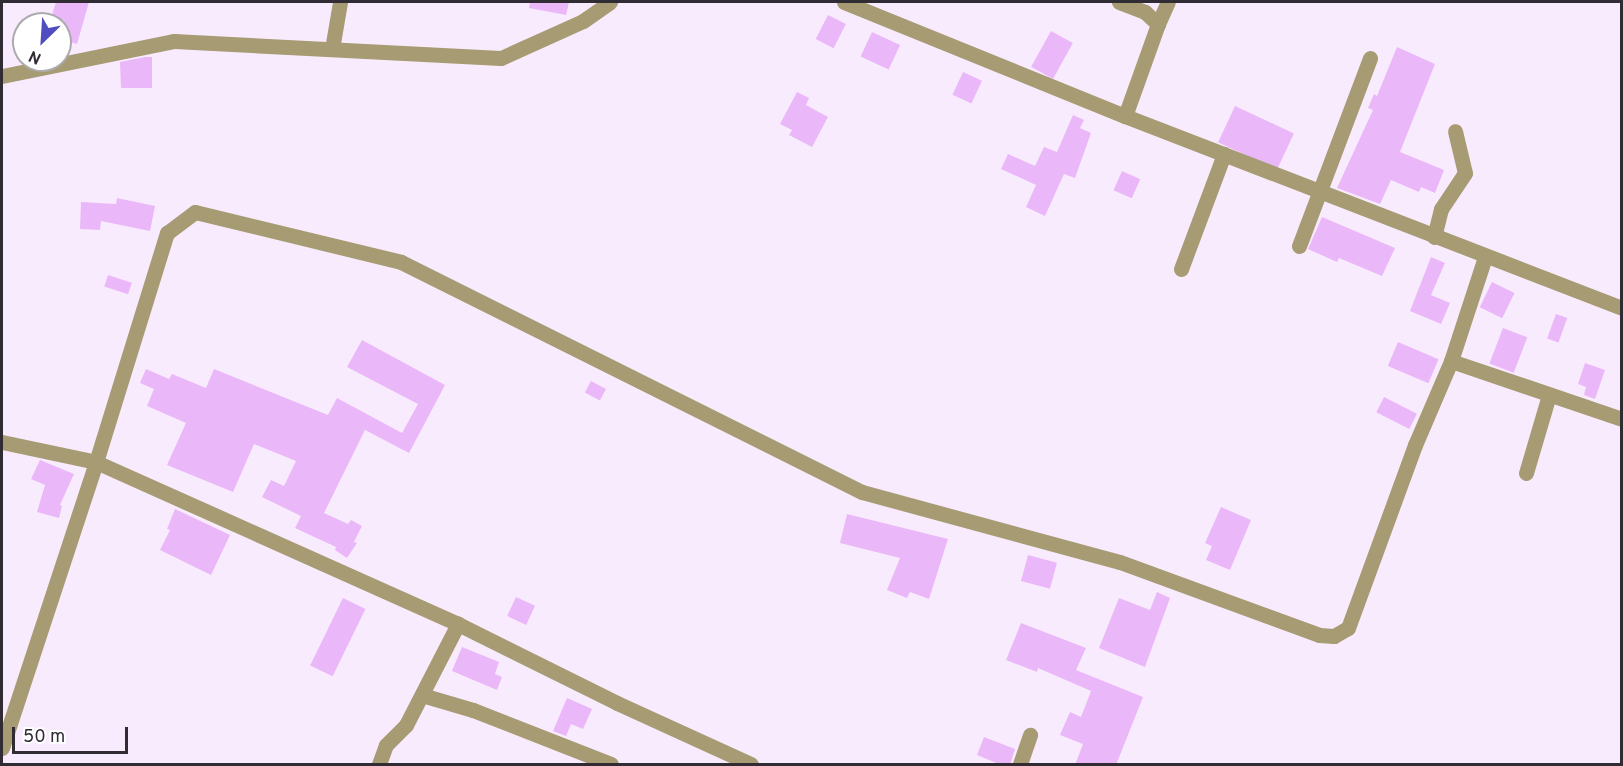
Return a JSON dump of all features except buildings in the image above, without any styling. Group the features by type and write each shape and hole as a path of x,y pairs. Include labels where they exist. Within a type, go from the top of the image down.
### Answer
{"street":[{"path":"332,49 340,2"},
{"path":"2,76 174,41 501,58 583,21 610,2"},
{"path":"844,2 872,7 1125,116 1622,308"},
{"path":"1119,2 1144,12 1158,24"},
{"path":"1125,116 1168,2"},
{"path":"1299,246 1370,58"},
{"path":"1434,237 1441,209 1465,173 1455,131"},
{"path":"1181,268 1224,154"},
{"path":"2,748 96,462 167,233 195,212 401,262 862,492 1120,562 1319,635 1334,636 1348,628 1415,445 1450,361 1485,257"},
{"path":"1450,361 1622,419"},
{"path":"1526,473 1549,394"},
{"path":"2,442 96,462 458,624 745,763"},
{"path":"379,765 386,746 406,725 458,624"},
{"path":"422,695 473,710 611,765"},
{"path":"1020,765 1030,735"}]}
